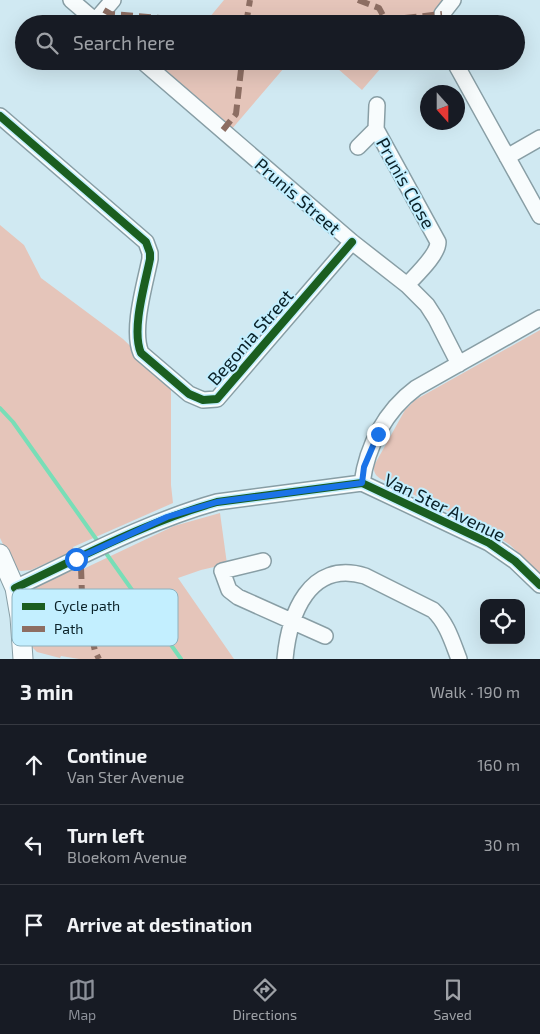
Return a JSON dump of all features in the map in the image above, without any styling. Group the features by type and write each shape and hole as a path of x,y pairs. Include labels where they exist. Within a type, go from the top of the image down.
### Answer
{"street":[{"path":"71,0 89,15"},
{"path":"102,15 113,0"},
{"path":"442,15 453,0"},
{"name":"Prunis Street","path":"152,70 352,242 407,285 427,305 459,364"},
{"path":"459,70 540,216"},
{"name":"Prunis Close","path":"377,105 376,129 438,242 438,248 434,254 407,285"},
{"name":"Begonia Street","path":"0,116 146,242 149,247 150,259 137,328 138,347 141,354 189,394 198,399 217,399 352,242"},
{"name":"Prunis Close","path":"358,147 376,129"},
{"path":"507,157 540,138"},
{"path":"362,483 364,467 383,423 402,400 416,388 540,318"},
{"name":"Van Ster Avenue","path":"14,588 167,517 217,502 362,483 489,543 515,561 540,585"},
{"path":"0,554 14,588"},
{"path":"263,561 222,571 227,585 238,598 325,636"},
{"path":"285,659 292,622 305,593 314,584 329,576 343,573 356,573 365,576 433,610 441,617 449,631 459,659"},
{"path":"22,646 23,659"}],"shaded area":[{"path":"224,0 448,0 440,15 212,15"},
{"path":"164,70 282,70 231,130"},
{"path":"339,70 379,70 362,90"},
{"path":"0,225 24,245 41,278 123,339 171,385 171,485 173,503 73,547 74,551 31,570 21,571 15,569 0,538"},
{"path":"540,330 540,573 510,545 489,531 381,479 375,474 374,469 405,410 415,400"},
{"path":"220,513 227,564 178,578 234,659 79,659 61,656 60,658 37,652 31,646 178,646 178,589 32,589 76,567 79,571 174,526"}],"waterway":[{"path":"0,408 13,422 99,543"},
{"path":"103,549 131,589"},
{"path":"172,646 181,659"}],"marked path":[{"path":"248,15 250,0"},
{"path":"358,0 379,8 383,15"},
{"path":"104,10 111,14 123,15"},
{"path":"433,15 442,14"},
{"path":"223,130 236,114 241,70"},
{"path":"81,567 82,589"},
{"path":"94,646 99,659"}],"cycle path":[{"path":"0,116 146,242 150,259 142,294 137,332 141,353 189,394 203,400 217,399 352,242"},
{"path":"15,588 139,530 217,502 362,483 489,543 515,561 540,585"}],"route":[{"path":"76,559 167,517 194,508 217,502 362,483 364,467 378,434"}]}
